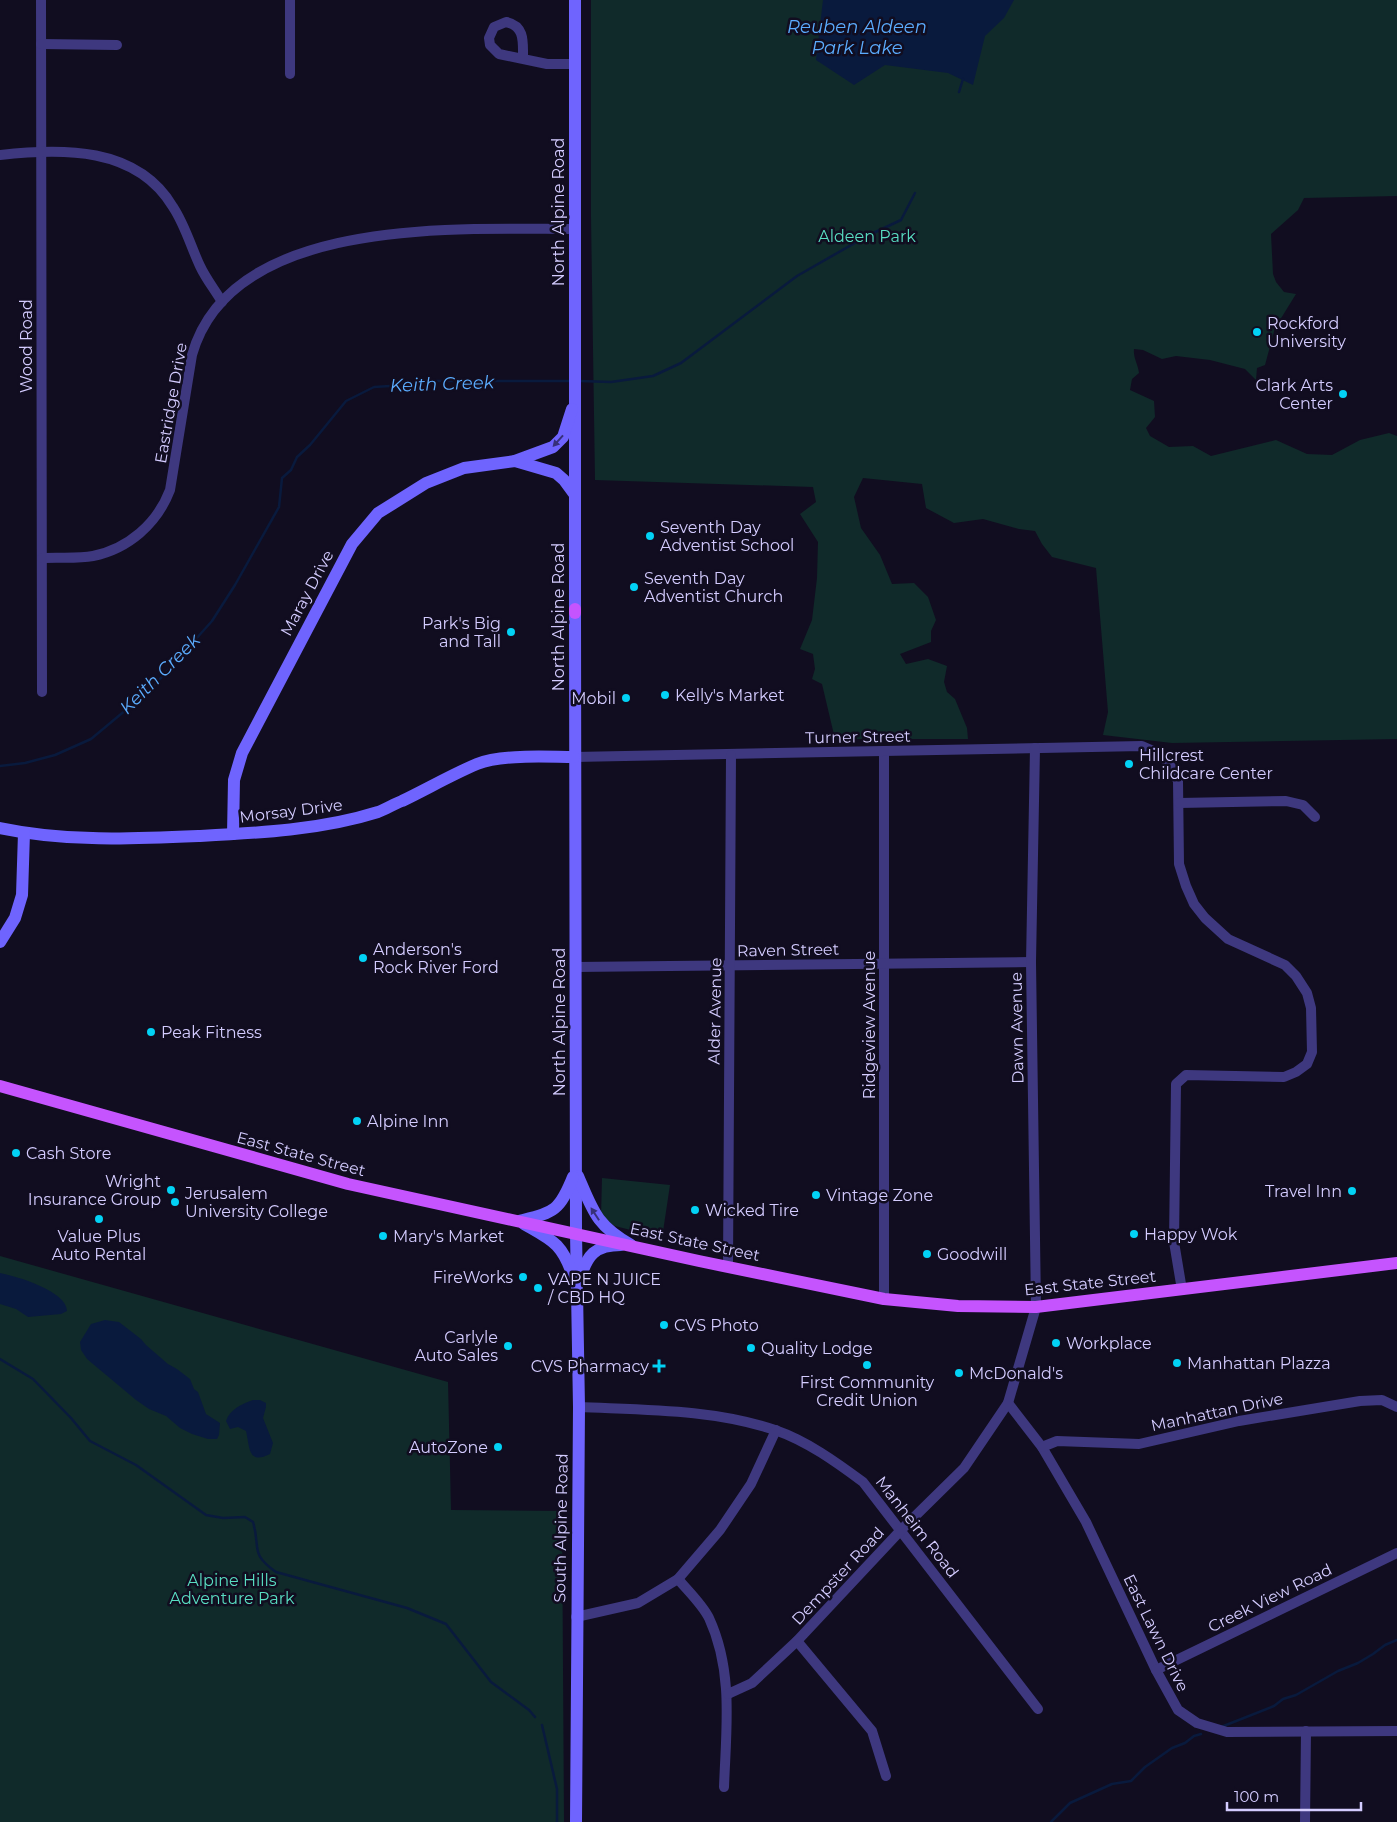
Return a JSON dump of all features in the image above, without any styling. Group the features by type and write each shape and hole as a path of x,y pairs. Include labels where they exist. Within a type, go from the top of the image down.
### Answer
{"main road":[{"name":"North Alpine Road","path":"575,0 574,229 576,397 574,757 576,1234"},
{"path":"515,461 553,447 563,437 576,397"},
{"path":"515,461 556,473 575,495"},
{"name":"Maray Drive","path":"233,834 234,780 242,753 352,544 378,513 426,483 464,468 515,461"},
{"name":"Morsay Drive","path":"0,828 24,833 75,838 127,840 233,834 337,823 380,811 478,763 526,757 574,757"},
{"path":"0,942 15,918 22,895 24,833"},
{"name":"East State Street","path":"0,1086 340,1183 884,1299 958,1306 1036,1307 1397,1263"},
{"path":"519,1221 549,1212 558,1207 567,1192 576,1170"},
{"path":"576,1170 594,1213 614,1235 631,1245"},
{"path":"519,1221 559,1246 568,1259 577,1289"},
{"name":"South Alpine Road","path":"576,1234 579,1407 576,1822"},
{"path":"577,1289 586,1262 596,1250 603,1247 631,1245"}],"street":[{"name":"Wood Road","path":"41,0 42,692"},
{"path":"290,0 290,74"},
{"path":"41,44 117,45"},
{"path":"523,58 547,64 575,64"},
{"path":"0,155 40,151 78,152 96,155 135,170 155,184 176,210 200,267 222,302"},
{"name":"Eastridge Drive","path":"42,558 92,556 111,550 133,539 155,518 166,501 170,490 195,346 202,330 222,302 244,281 266,267 311,251 357,239 398,233 439,230 574,229"},
{"name":"Turner Street","path":"574,757 1142,746 1158,753 1169,763 1178,782 1178,803"},
{"name":"Dawn Avenue","path":"1036,748 1031,962 1036,1307"},
{"name":"Ridgeview Avenue","path":"884,752 884,1299"},
{"name":"Alder Avenue","path":"728,1267 731,755"},
{"path":"1182,1290 1174,1242 1176,1084 1186,1075 1284,1077 1296,1072 1307,1064 1312,1052 1311,1008 1307,993 1296,976 1285,965 1228,939 1205,918 1194,904 1178,864 1178,803 1286,801 1303,805 1315,817"},
{"name":"Raven Street","path":"575,967 1031,962"},
{"name":"Dempster Road","path":"728,1694 752,1683 797,1641 901,1530 964,1468 1008,1403 1036,1307"},
{"name":"Manhattan Drive","path":"1042,1446 1057,1441 1138,1444 1239,1421 1360,1400 1382,1400 1397,1407"},
{"name":"East Lawn Drive","path":"1008,1403 1042,1446 1086,1522 1156,1670 1178,1710 1197,1723 1227,1732 1397,1730"},
{"name":"Manheim Road","path":"579,1407 656,1410 750,1423 776,1430 825,1454 863,1482 1038,1709"},
{"path":"576,1617 638,1603 678,1579 720,1530 751,1484 776,1430"},
{"name":"Creek View Road","path":"1156,1670 1397,1553"},
{"path":"678,1579 708,1617 723,1658 728,1694 724,1787"},
{"path":"797,1641 872,1731 886,1776"},
{"path":"1305,1822 1306,1731"}],"green space":[{"name":"Aldeen Park","path":"591,0 1397,0 1397,196 1304,198 1298,210 1271,234 1273,274 1276,282 1284,292 1296,294 1275,328 1265,365 1257,368 1256,380 1245,369 1210,360 1176,356 1162,359 1143,350 1134,349 1139,373 1132,379 1130,390 1154,401 1155,417 1146,428 1150,436 1169,447 1193,446 1211,456 1276,440 1307,454 1332,455 1360,440 1389,433 1397,436 1397,739 1172,743 1103,735 1108,712 1096,568 1052,557 1035,531 1019,529 983,519 954,523 926,508 922,484 863,478 854,497 861,528 880,555 892,584 914,583 928,597 936,620 931,631 931,642 900,654 906,664 928,659 947,666 944,682 947,692 955,699 967,728 968,739 835,739 822,684 812,679 815,669 813,654 800,649 812,620 817,578 818,542 800,514 816,502 813,487 595,480 591,217"},
{"path":"602,1178 670,1185 662,1238 615,1226 601,1217"},
{"name":"Alpine Hills Adventure Park","path":"0,1256 448,1382 451,1510 562,1511 564,1822 0,1822"}],"water":[{"name":"Reuben Aldeen Park Lake","path":"823,0 1014,0 1004,18 985,36 973,85 948,73 885,65 854,85 816,60"},
{"path":"0,1273 17,1277 50,1291 65,1304 67,1311 61,1314 28,1317 16,1309 0,1304"},
{"path":"105,1320 119,1322 168,1364 190,1379 194,1389 198,1392 206,1414 220,1423 217,1439 208,1439 192,1434 180,1428 166,1416 149,1409 87,1359 81,1350 80,1342 91,1324"},
{"path":"253,1400 260,1400 266,1403 263,1418 273,1443 270,1454 263,1457 254,1456 251,1453 246,1431 238,1427 230,1429 226,1421 233,1410"}],"waterway":[{"name":"Keith Creek","path":"959,92 963,79"},
{"name":"Keith Creek","path":"580,381 611,382 653,376 681,363 797,276 867,236 901,220 915,193"},
{"name":"Keith Creek","path":"0,766 25,763 55,755 91,739 151,689 212,621 235,585 279,507 282,478 291,470 297,457 310,445 346,401 374,387 406,385 422,381 572,381"},
{"path":"0,1359 33,1379 71,1418 90,1441 136,1465 206,1515 223,1518 245,1517 253,1522 259,1555 276,1572 407,1608 446,1624 491,1682 529,1710 535,1717"},
{"path":"1221,1727 1274,1706 1283,1699 1296,1695 1338,1671 1358,1663 1385,1645 1397,1640"},
{"path":"542,1725 557,1789 557,1822"},
{"path":"1051,1822 1070,1803 1112,1784 1131,1781 1145,1767 1172,1748 1201,1734"}],"place":[{"name":"Rockford University","path":"1257,332"},
{"name":"Clark Arts Center","path":"1343,394"},
{"name":"Seventh Day Adventist School","path":"650,536"},
{"name":"Seventh Day Adventist Church","path":"634,587"},
{"name":"Park's Big and Tall","path":"511,632"},
{"name":"Kelly's Market","path":"665,695"},
{"name":"Mobil","path":"626,698"},
{"name":"Hillcrest Childcare Center","path":"1129,764"},
{"name":"Anderson's Rock River Ford","path":"363,958"},
{"name":"Peak Fitness","path":"151,1032"},
{"name":"Alpine Inn","path":"357,1121"},
{"name":"Cash Store","path":"16,1153"},
{"name":"Wright Insurance Group","path":"171,1190"},
{"name":"Travel Inn","path":"1352,1191"},
{"name":"Vintage Zone","path":"816,1195"},
{"name":"Jerusalem University College","path":"175,1202"},
{"name":"Wicked Tire","path":"695,1210"},
{"name":"Value Plus Auto Rental","path":"99,1219"},
{"name":"Happy Wok","path":"1134,1234"},
{"name":"Mary's Market","path":"383,1236"},
{"name":"Goodwill","path":"927,1254"},
{"name":"FireWorks","path":"523,1277"},
{"name":"VAPE N JUICE / CBD HQ","path":"538,1288"},
{"name":"CVS Photo","path":"664,1325"},
{"name":"Workplace","path":"1056,1343"},
{"name":"Carlyle Auto Sales","path":"508,1346"},
{"name":"Quality Lodge","path":"751,1348"},
{"name":"Manhattan Plazza","path":"1177,1363"},
{"name":"First Community Credit Union","path":"867,1365"},
{"name":"CVS Pharmacy","path":"659,1366"},
{"name":"McDonald's","path":"959,1373"},
{"name":"AutoZone","path":"498,1447"}]}
